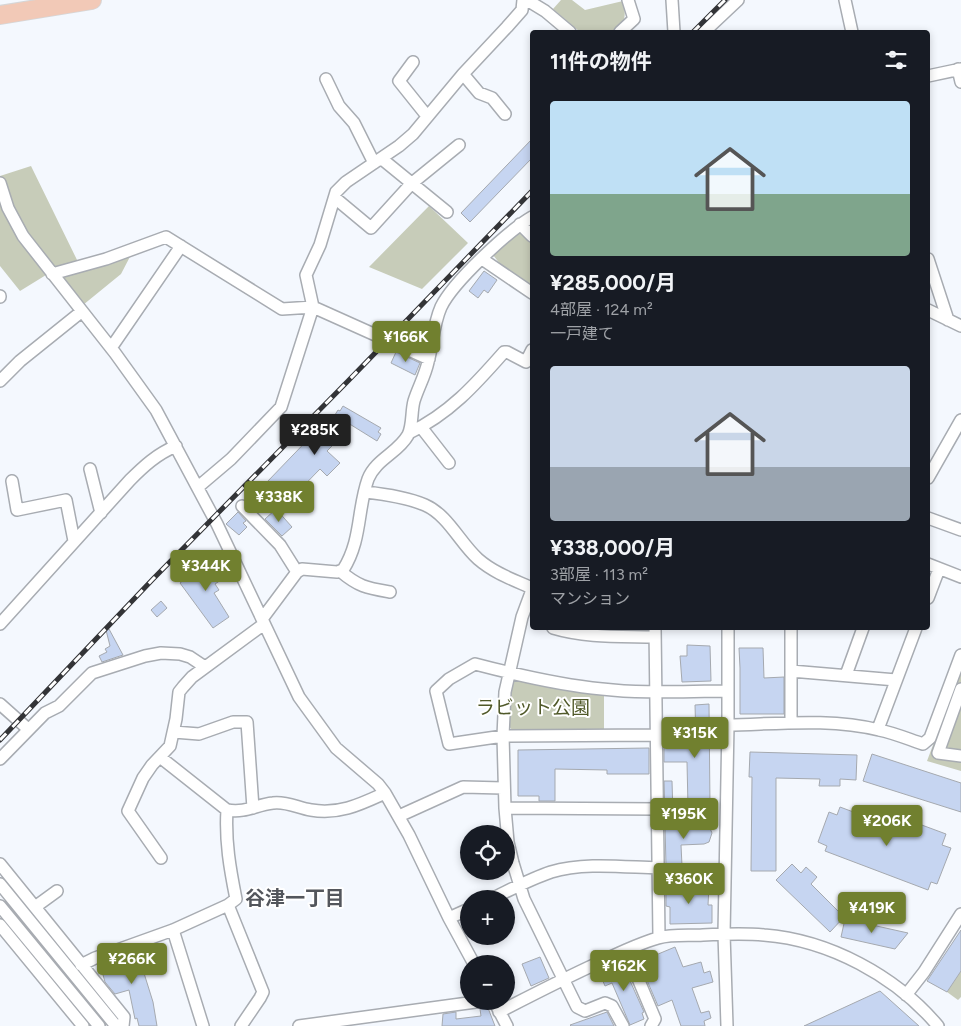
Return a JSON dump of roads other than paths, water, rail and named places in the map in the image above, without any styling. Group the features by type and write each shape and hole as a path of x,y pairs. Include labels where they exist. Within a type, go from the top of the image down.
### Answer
{"highway":[{"path":"0,15 92,0"}],"street":[{"path":"198,487 230,459 281,407 313,307 306,275 320,245 336,192 346,182 399,146 413,134 463,74 522,10 525,0 545,11 568,30"},
{"path":"622,30 634,19 628,0"},
{"path":"672,0 674,30"},
{"path":"706,30 738,0"},
{"path":"845,0 852,30"},
{"path":"413,62 399,81 427,116"},
{"path":"930,76 959,69 961,82"},
{"path":"463,74 479,93 492,98 505,114"},
{"path":"326,79 340,106 354,123 378,161 447,212"},
{"path":"334,198 371,228 411,184 460,145"},
{"path":"0,183 8,208 23,236 152,403 198,487 299,697 336,748 378,784 385,793 399,816 469,955"},
{"path":"161,858 128,811 143,778 170,746 174,732 179,692 192,677 263,621 297,572 302,569 344,570 358,533 365,492 374,467 405,439 409,433 414,401 425,375 435,323 442,306 448,296 482,259 520,224 530,219"},
{"path":"520,224 530,234"},
{"path":"52,274 106,259 166,237 282,309 313,307 429,359"},
{"path":"111,348 181,246"},
{"path":"482,259 530,292"},
{"path":"930,265 948,320"},
{"path":"930,311 961,326"},
{"path":"0,381 26,356 82,312"},
{"path":"409,433 455,404 471,390 504,352 526,362 530,354"},
{"path":"930,474 961,420"},
{"path":"421,427 449,463"},
{"path":"0,624 130,480 150,460 176,446"},
{"path":"90,469 101,513"},
{"path":"12,481 17,510 66,500 74,541"},
{"path":"365,492 391,495 425,505 442,518 478,559 497,572 530,588"},
{"path":"242,506 280,545 297,572"},
{"path":"930,519 961,530"},
{"path":"930,565 961,577"},
{"path":"930,593 939,569"},
{"path":"340,571 352,581 364,587 390,592"},
{"path":"530,601 527,619 508,672 505,692 503,736 504,808 508,842 520,886 530,913 577,1007 585,1011 605,1003 612,1006 623,1026"},
{"path":"561,630 593,636 655,632 659,937"},
{"path":"728,630 724,934 728,1026"},
{"path":"791,630 791,723"},
{"path":"846,675 862,630"},
{"path":"878,729 915,630"},
{"path":"0,759 45,713 59,706 92,673 162,652 190,657 205,667"},
{"path":"728,725 837,724 878,729 923,744 930,738 961,655"},
{"path":"656,735 503,736 449,744 436,691 449,679 475,664 560,684 602,690 656,692 728,691"},
{"path":"791,671 896,680"},
{"path":"961,688 958,711 938,753 961,756"},
{"path":"0,704 28,729"},
{"path":"174,732 198,734 233,722 247,722 253,808"},
{"path":"160,757 227,810 240,812 274,803 287,804 312,811 342,811 385,793"},
{"path":"399,816 463,787 490,786 504,788"},
{"path":"504,808 658,809"},
{"path":"81,965 95,958 173,930 228,905 236,899 228,862 227,810"},
{"path":"0,864 124,1018 123,1026"},
{"path":"511,890 550,873 579,867 658,868"},
{"path":"0,884 116,1026"},
{"path":"35,907 57,891"},
{"path":"228,905 263,992 241,1026"},
{"path":"0,906 99,1026"},
{"path":"449,918 460,913"},
{"path":"906,995 924,972 961,914"},
{"path":"0,925 83,1026"},
{"path":"173,930 203,1026"},
{"path":"515,998 659,937 724,934 764,935 814,945 867,967 890,981 938,1026"},
{"path":"626,950 655,1019 651,1026"},
{"path":"299,1026 460,1004"},
{"path":"498,1010 507,1026"}],"railway":[{"path":"695,30 725,0"},
{"path":"0,740 153,579 530,193"}],"district":[{"name":"谷津一丁目","path":"295,898"}],"park label":[{"name":"ラビット公園","path":"533,707"}]}
